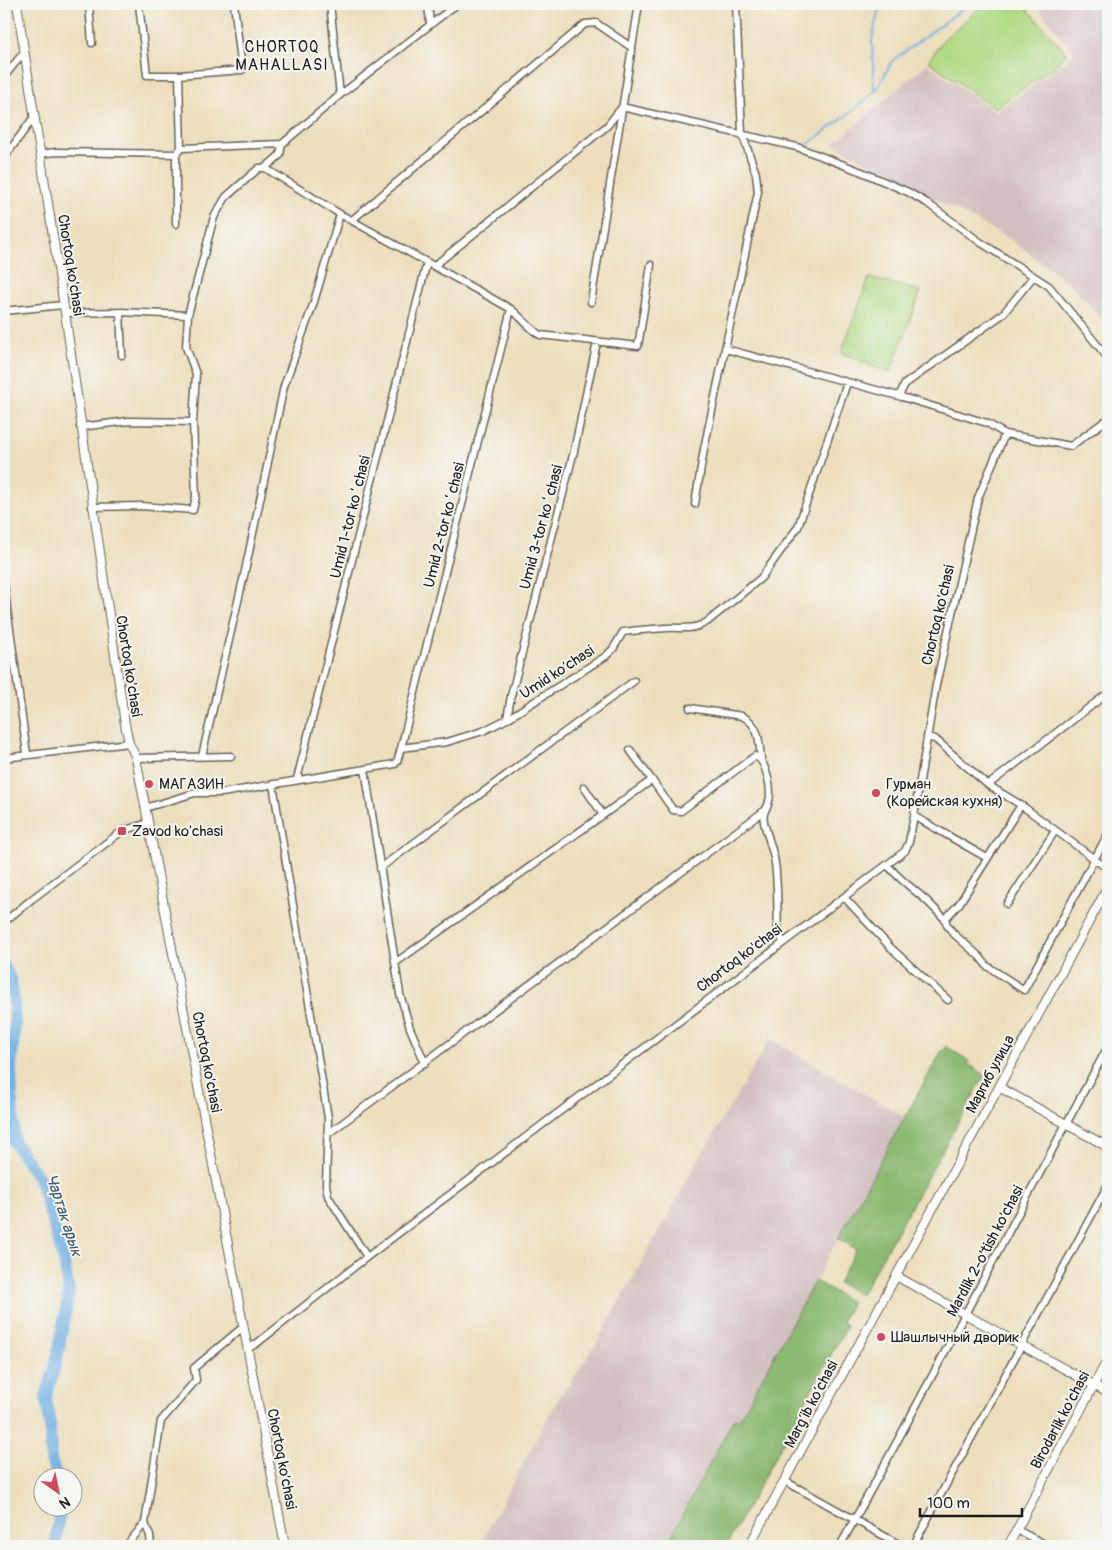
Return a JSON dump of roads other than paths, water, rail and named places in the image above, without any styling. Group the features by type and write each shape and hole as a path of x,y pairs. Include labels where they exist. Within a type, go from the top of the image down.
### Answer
{"street":[{"name":"Chortoq ko'chasi","path":"17,4 64,309 116,670 129,743 136,758 285,1546"},
{"path":"89,4 92,43"},
{"path":"139,4 147,75 179,75 242,70 234,4"},
{"path":"330,4 340,95"},
{"path":"428,4 430,24"},
{"path":"181,148 282,144 340,95 457,4"},
{"path":"591,302 639,4"},
{"path":"695,504 704,449 758,192 756,174 742,133 736,4"},
{"path":"352,220 585,24 596,23 631,47"},
{"path":"4,76 24,52"},
{"path":"176,224 176,154 181,148 179,75"},
{"path":"622,107 797,147 862,172 927,202 980,242 1049,286 1108,358"},
{"path":"434,266 607,126 622,107"},
{"path":"4,158 34,116"},
{"path":"265,168 280,155 282,144"},
{"path":"40,154 56,152 176,154"},
{"path":"92,507 141,506 193,510 196,496 193,422 196,374 186,347 188,315 214,217 233,189 259,168 265,168 340,214 511,309 540,335 638,346 651,265"},
{"path":"202,756 284,386 313,305 340,214"},
{"name":"Umid 1-tor koʻchasi","path":"297,779 427,262"},
{"path":"899,396 902,387 907,382 1002,314 1033,277"},
{"path":"4,311 64,309 188,315"},
{"name":"Umid 2-tor koʻchasi","path":"401,748 511,309"},
{"path":"120,312 122,355"},
{"name":"Umid 3-tor koʻchasi","path":"507,719 510,696 574,452 597,342"},
{"path":"726,350 899,396 987,423 1005,434 1071,446 1108,419"},
{"name":"Umid ko‘chasi","path":"401,748 447,742 483,731 507,719 606,656 613,649 623,632 668,628 688,629 708,622 761,578 798,527 847,383"},
{"path":"80,427 129,421 193,422"},
{"name":"Chortoq ko'chasi","path":"248,1348 256,1344 367,1257 900,856 908,847 936,685 978,498 1005,434"},
{"path":"4,585 27,754"},
{"path":"380,868 634,681"},
{"path":"988,785 1108,693"},
{"path":"329,1133 764,811 770,797 765,766 761,759 758,732 749,720 742,716 690,708"},
{"path":"927,737 935,739 988,785 1021,805 1055,832 1108,869"},
{"path":"4,758 129,743"},
{"path":"145,808 196,793 222,793 396,763 401,748"},
{"path":"630,750 676,812 681,811 752,757 761,759"},
{"path":"136,758 231,756"},
{"path":"365,769 400,994 410,1028 425,1063"},
{"path":"394,963 652,780"},
{"path":"273,784 328,1118 326,1185 328,1196 367,1257"},
{"path":"584,788 603,815"},
{"path":"945,919 959,904 1021,805"},
{"path":"764,811 764,822 775,863 778,932 784,942"},
{"path":"914,816 987,858"},
{"path":"4,922 122,831 148,823"},
{"path":"1007,904 1055,832"},
{"path":"888,865 901,880 927,901 945,919 946,925 987,966 1024,990 1108,834"},
{"name":"Маргиб улица","path":"896,1276 1108,887"},
{"path":"844,897 891,948 948,1000"},
{"name":"Mardlik 2-o'tish ko'chasi","path":"840,1546 966,1315 1108,1047"},
{"path":"999,1086 1108,1147"},
{"path":"913,1546 1108,1185"},
{"path":"896,1276 1108,1393"},
{"name":"Marg‘ib ko‘chasi","path":"749,1546 896,1276"},
{"path":"151,1546 150,1536 145,1523 161,1421 196,1380 194,1368 243,1327"},
{"name":"Birodarlik ko'chasi","path":"1008,1546 1108,1359"},
{"path":"784,1482 902,1546"},
{"path":"126,1546 145,1523"},
{"path":"1017,1530 1048,1546"}],"waterway":[{"path":"874,92 872,39 880,4"},
{"path":"803,148 876,91 892,61 969,4"},
{"name":"Чартак арык","path":"4,966 11,980 14,1001 15,1025 11,1067 14,1142 40,1180 63,1257 69,1291 57,1359 46,1397 50,1426 51,1460 54,1468"},
{"name":"Чартак арык","path":"55,1546 59,1518"}],"place":[{"name":"МАГАЗИН","path":"149,784"},
{"name":"Гурман (Корейская кухня)","path":"876,793"},
{"name":"Zavod ko'chasi","path":"122,831"},
{"name":"Шашлычный дворик","path":"881,1337"}],"district":[{"name":"CHORTOQ MAHALLASI","path":"282,55"}]}
